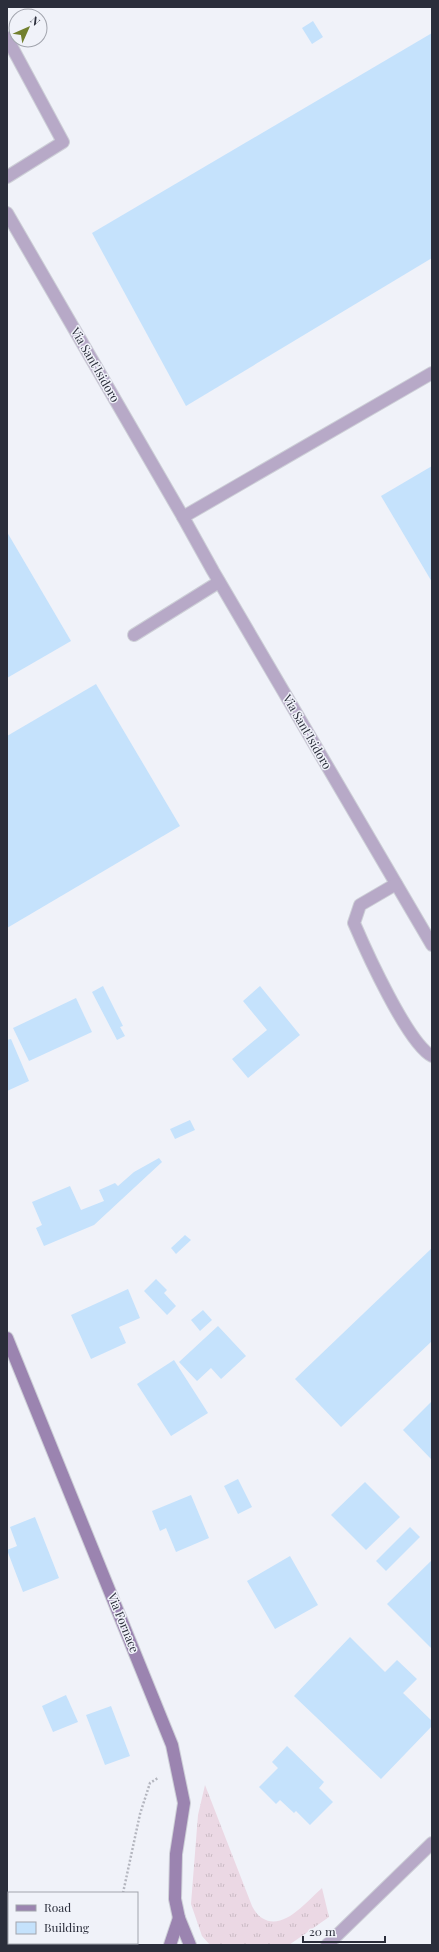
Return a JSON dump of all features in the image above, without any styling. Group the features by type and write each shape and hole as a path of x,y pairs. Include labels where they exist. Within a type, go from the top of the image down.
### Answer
{"street":[{"path":"7,38 63,142 7,177"},
{"name":"Via Sant'Isidoro","path":"7,213 219,582 432,945"},
{"path":"183,517 432,373"},
{"path":"134,635 219,582"},
{"path":"396,884 360,905 354,923 370,961 412,1036 432,1056"},
{"name":"Via Fornace","path":"7,1338 172,1745 184,1804 176,1854 175,1899 179,1918 190,1945"},
{"path":"327,1945 432,1843"},
{"name":"Via Fornace","path":"170,1945 179,1918"}],"path":[{"path":"123,1892 140,1814 150,1783 177,1765"}],"green space":[{"path":"205,1785 255,1911 262,1918 270,1921 278,1921 286,1918 302,1907 322,1888 329,1917 289,1945 210,1945 202,1936 191,1904 198,1815"}],"building":[{"path":"313,21 323,37 312,44 302,28"},
{"path":"432,33 432,258 186,406 92,233"},
{"path":"432,466 432,582 381,496"},
{"path":"7,532 71,641 7,678"},
{"path":"96,684 180,826 7,928 7,736"},
{"path":"103,986 123,1026 120,1027 125,1036 117,1040 92,992"},
{"path":"260,986 300,1035 248,1078 232,1059 267,1030 243,1001"},
{"path":"76,998 92,1032 29,1061 13,1028"},
{"path":"11,1039 29,1081 7,1091 7,1040"},
{"path":"190,1120 195,1130 175,1139 170,1129"},
{"path":"159,1158 162,1162 94,1225 44,1246 36,1228 42,1225 32,1202 70,1186 81,1210 104,1201 99,1190 115,1183 118,1186 134,1172"},
{"path":"185,1235 191,1240 176,1254 171,1248"},
{"path":"432,1248 432,1341 341,1427 295,1379"},
{"path":"156,1279 167,1290 164,1293 176,1306 167,1315 144,1291"},
{"path":"128,1289 140,1318 119,1327 126,1343 91,1359 71,1315"},
{"path":"203,1310 212,1320 200,1331 191,1320"},
{"path":"218,1326 246,1356 221,1379 211,1368 197,1381 179,1362"},
{"path":"174,1360 208,1413 171,1436 137,1384"},
{"path":"432,1401 432,1460 403,1430"},
{"path":"238,1479 252,1507 238,1514 224,1486"},
{"path":"365,1482 400,1517 366,1550 331,1515"},
{"path":"191,1495 209,1538 176,1552 166,1528 160,1531 152,1511"},
{"path":"35,1517 59,1578 23,1592 7,1550 17,1546 10,1527"},
{"path":"410,1527 420,1537 386,1571 376,1561"},
{"path":"290,1556 318,1605 275,1629 247,1581"},
{"path":"432,1560 432,1649 387,1604"},
{"path":"350,1637 385,1672 397,1660 417,1679 403,1693 432,1721 432,1726 381,1779 294,1696"},
{"path":"66,1695 78,1722 53,1732 42,1706"},
{"path":"111,1706 130,1756 105,1765 86,1715"},
{"path":"287,1746 324,1782 319,1788 333,1802 310,1825 296,1811 294,1813 280,1800 276,1804 259,1787 278,1768 272,1762"}]}
